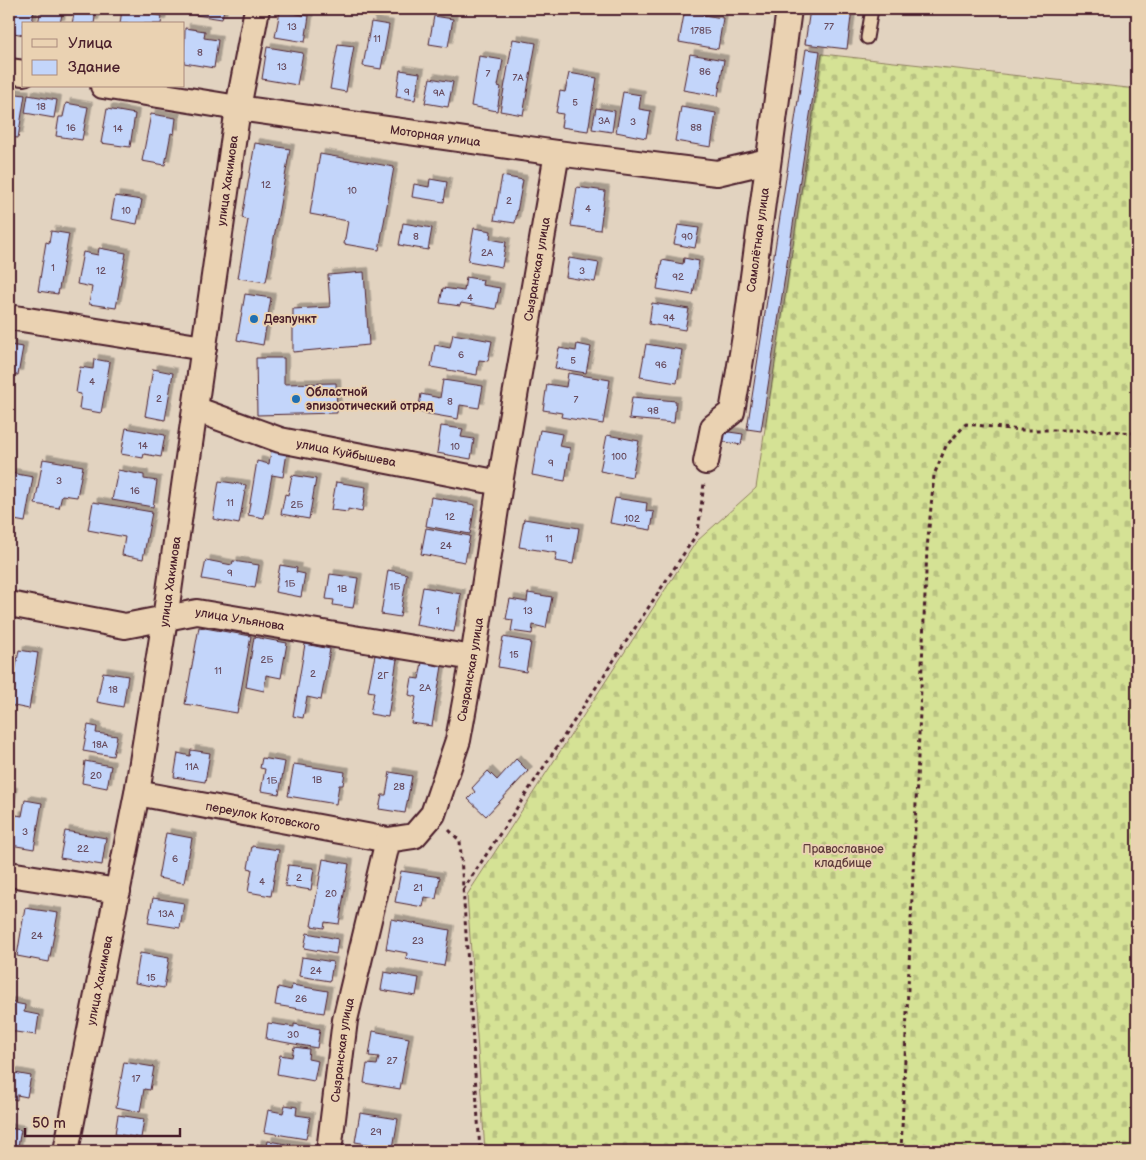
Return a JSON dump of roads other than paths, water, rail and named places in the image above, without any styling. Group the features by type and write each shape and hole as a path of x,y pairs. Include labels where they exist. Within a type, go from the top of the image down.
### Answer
{"street":[{"name":"улица Хакимова","path":"66,1151 136,793 165,619 238,108 257,9"},
{"name":"Самолётная улица","path":"706,462 713,427 732,412 745,336 788,9"},
{"path":"9,71 22,73"},
{"name":"Моторная улица","path":"115,88 238,108 557,153 717,173 768,161"},
{"name":"Сызранская улица","path":"328,1151 345,1020 388,840 414,836 433,814 458,740 557,153"},
{"path":"9,317 204,348"},
{"name":"улица Куйбышева","path":"195,409 280,440 500,483"},
{"name":"улица Ульянова","path":"9,604 125,626 197,612 473,658"},
{"name":"переулок Котовского","path":"136,793 388,840"},
{"path":"9,874 118,891"}],"lane":[{"path":"867,38 872,9"}],"place":[{"name":"Дезпункт","path":"254,319"},
{"name":"Областной эпизоотический отряд","path":"296,399"}],"park label":[{"name":"Православное кладбище","path":"843,856"}]}
